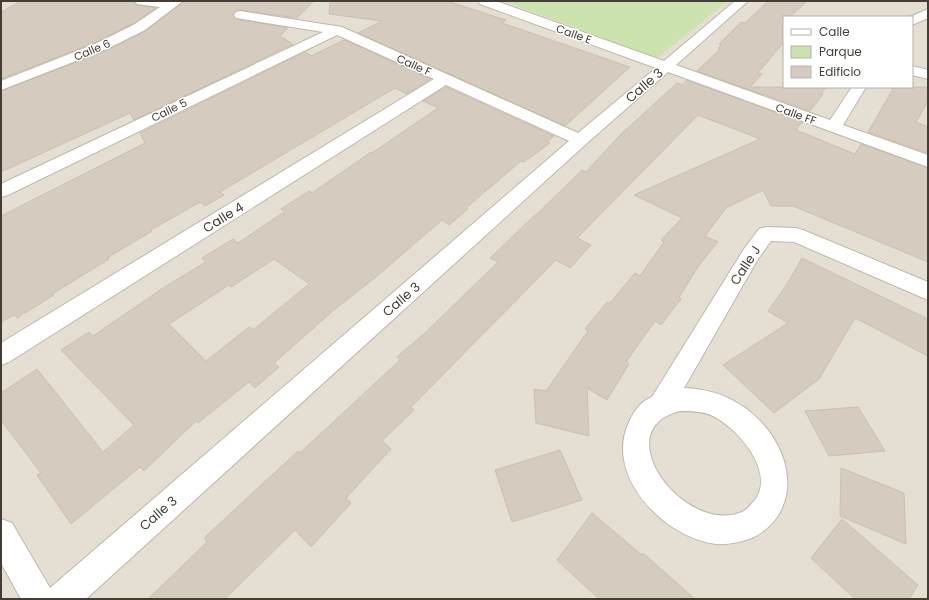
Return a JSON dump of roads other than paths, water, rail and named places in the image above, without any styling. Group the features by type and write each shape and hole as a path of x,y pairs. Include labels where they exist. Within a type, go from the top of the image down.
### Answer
{"street":[{"path":"141,1 174,3"},
{"name":"Calle E","path":"484,1 664,67"},
{"name":"Calle 3","path":"62,599 580,140 742,1"},
{"name":"Calle 6","path":"1,86 102,46 140,27 174,3"},
{"path":"913,20 928,13"},
{"name":"Calle F","path":"240,15 337,30 580,140"},
{"name":"Calle 5","path":"1,191 337,30"},
{"name":"Calle FF","path":"664,67 928,161"},
{"path":"913,70 928,75"},
{"name":"Calle 4","path":"1,355 445,79"},
{"path":"833,127 859,88"},
{"name":"Calle J","path":"661,404 680,399 700,400 720,407 739,419 755,435 768,454 774,474 773,494 765,512 750,524 730,530 704,527 679,516 658,498 643,476 636,453 638,432 646,415 661,404 751,254 766,234 796,235 928,291"},
{"path":"1,534 39,599"}]}
